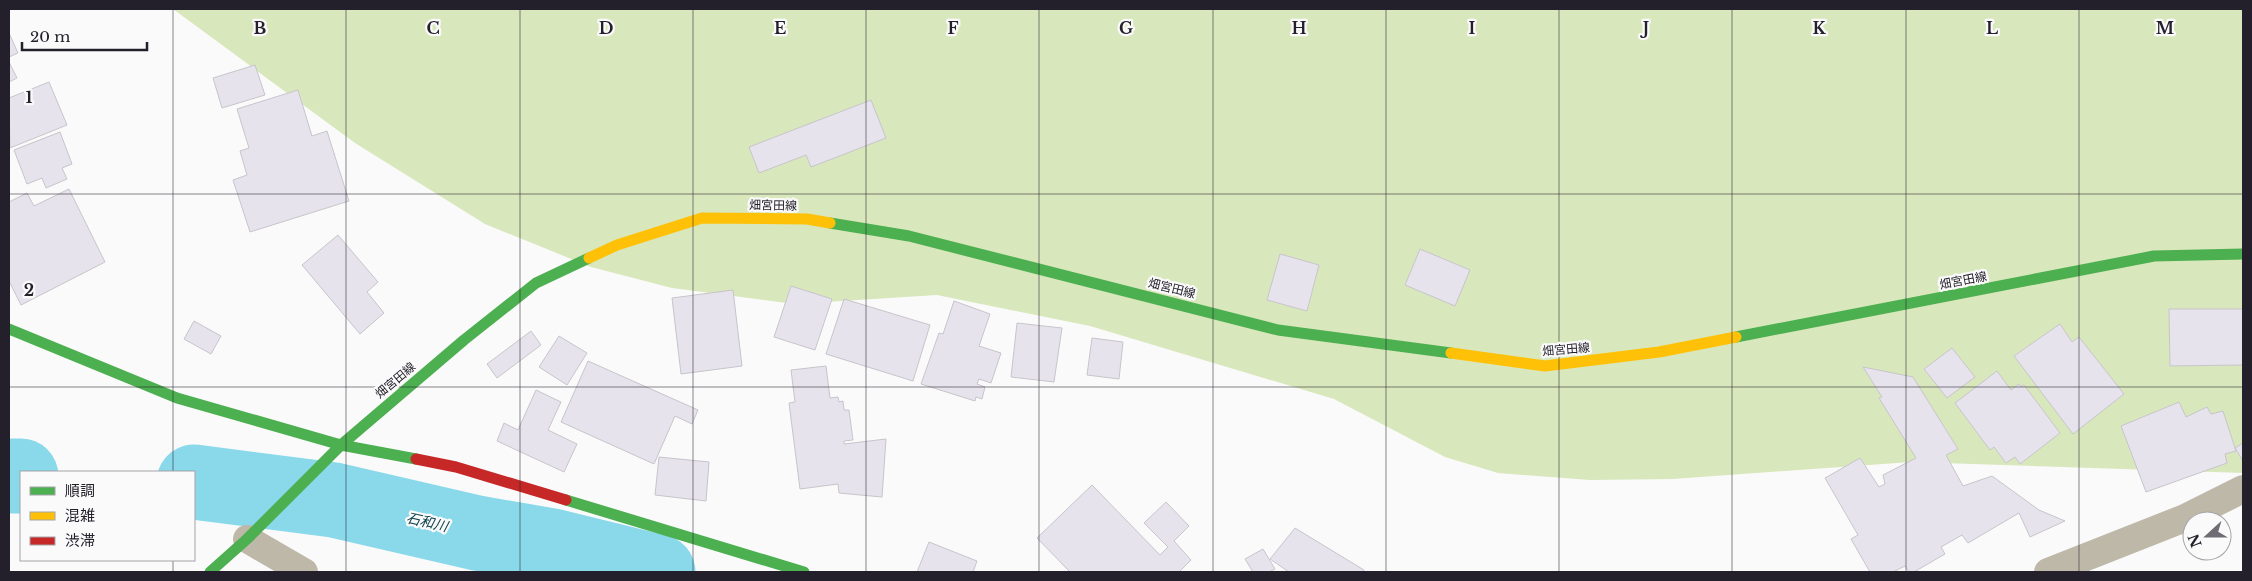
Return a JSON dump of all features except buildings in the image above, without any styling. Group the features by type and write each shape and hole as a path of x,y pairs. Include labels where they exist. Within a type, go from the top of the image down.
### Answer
{"main road":[{"name":"畑宮田線","path":"210,572 255,531 341,445 464,340 536,283 616,245 702,218 807,220 909,236 1278,330 1544,366 1659,352 2154,256 2243,254"},
{"path":"9,329 177,398 341,445 456,467 804,572"}],"street":[{"path":"2048,572 2185,518 2243,489"},
{"path":"255,531 304,572"}],"green space":[{"path":"173,9 2243,9 2243,473 1911,462 1673,479 1590,480 1498,473 1445,457 1334,399 1090,326 937,295 794,304 672,288 591,267 485,224 355,143"}],"waterway":[{"name":"石和川","path":"9,476 20,476"},
{"name":"石和川","path":"195,482 334,500 477,533 552,546 658,572"}],"traffic: fast":[{"path":"830,223 909,236 1278,330 1451,353"},
{"path":"1736,337 2154,256 2243,254"},
{"path":"210,572 247,539 341,445 464,340 536,283 589,258"},
{"path":"9,329 177,398 341,445 416,459"},
{"path":"566,500 804,572"}],"traffic: slow":[{"path":"589,258 617,245 702,218 807,219 830,223"},
{"path":"1451,353 1545,366 1659,352 1736,337"}],"traffic: jam":[{"path":"416,459 456,467 566,500"}]}
